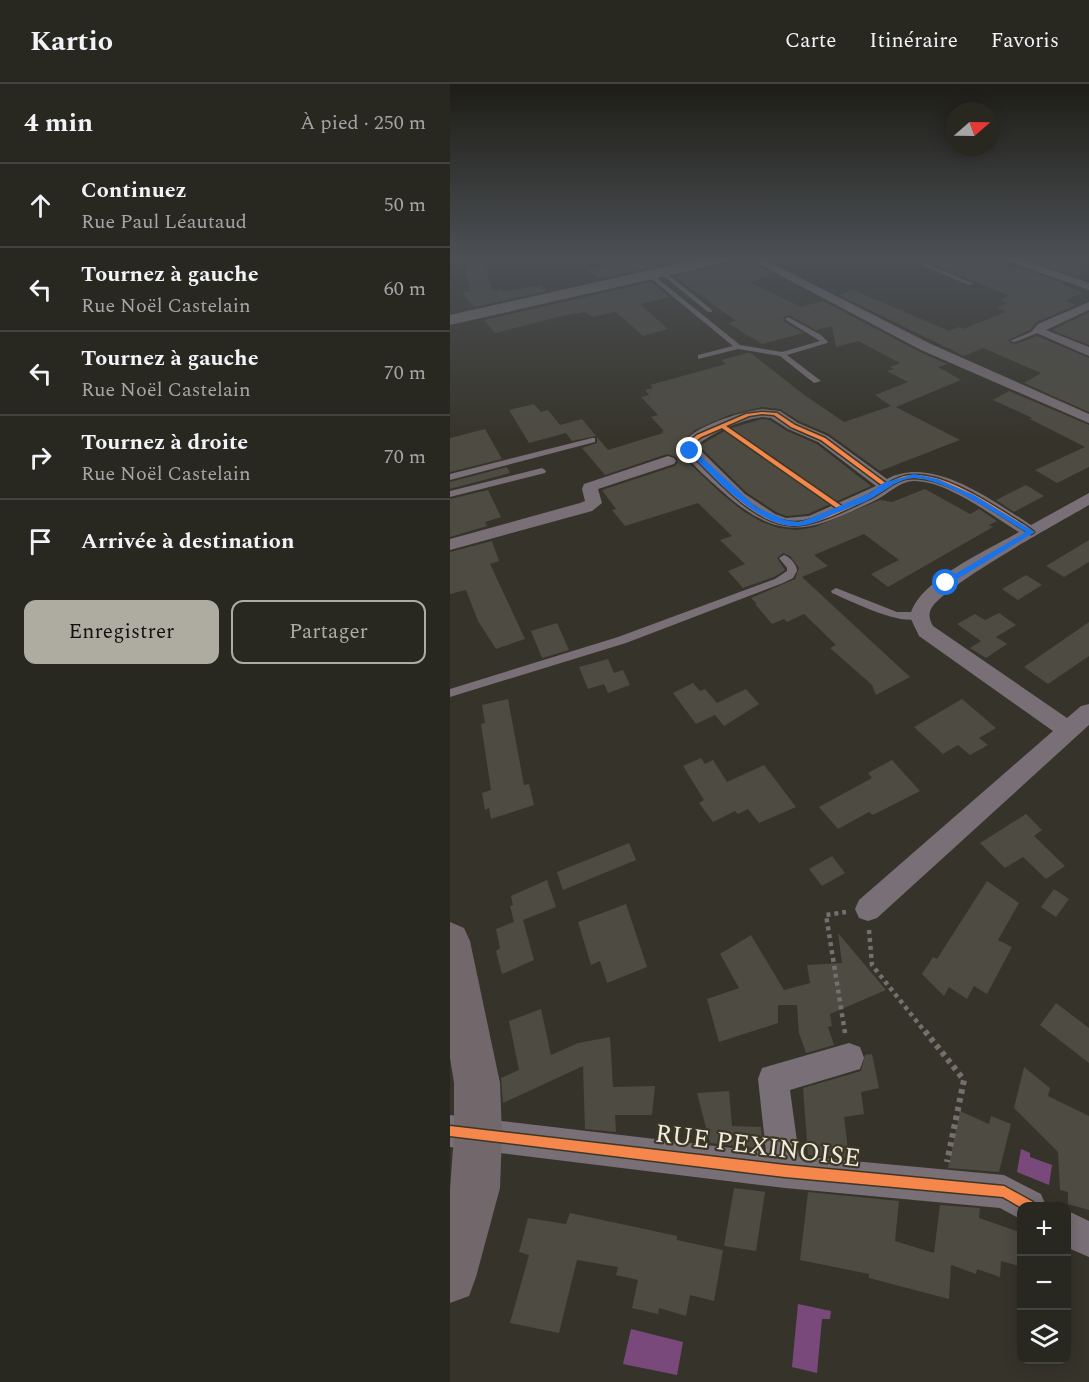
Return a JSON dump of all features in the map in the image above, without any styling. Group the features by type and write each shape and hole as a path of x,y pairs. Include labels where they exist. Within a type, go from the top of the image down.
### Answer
{"street":[{"path":"869,318 926,347 1089,419"},
{"path":"1063,318 1038,331 1089,352"},
{"path":"885,485 832,445 793,426 775,414 748,415 699,436 688,446 690,451 753,509 790,524 813,520 873,495 885,485 906,477 925,477 971,496 1031,532"},
{"path":"450,546 586,507 594,503 590,487 668,461"},
{"path":"1068,730 926,631 918,616 920,608 946,583 1089,498"},
{"path":"867,909 1089,712"},
{"path":"450,941 477,1083 464,1133 475,1188 450,1277"},
{"path":"785,1171 773,1079 849,1058"},
{"name":"RUE PEXINOISE","path":"464,1133 785,1171 1004,1192 1022,1202"},
{"path":"1071,1230 1089,1240"}],"lane":[{"path":"705,318 738,347"},
{"path":"701,357 738,347 782,354 825,342 819,336 788,319"},
{"path":"1013,341 1038,331"},
{"path":"782,354 817,381"},
{"path":"450,477 592,440"},
{"path":"450,494 542,471"},
{"path":"450,693 622,640 779,581 792,571 792,567 784,558"},
{"path":"836,591 896,615 918,616"}],"path":[{"path":"849,1058 826,915 867,909 872,965 964,1080 942,1187"}],"shaded area":[{"path":"1021,1149 1030,1153 1030,1157 1052,1165 1049,1185 1017,1172"},
{"path":"798,1304 831,1311 830,1319 822,1319 817,1373 792,1367"},
{"path":"631,1329 683,1342 677,1375 623,1364"}],"building":[{"path":"495,318 556,318 495,333 484,320"},
{"path":"622,318 655,318 668,329 643,336"},
{"path":"731,318 784,318 783,321 803,333 762,344 728,323 736,321"},
{"path":"794,318 855,318 947,364 938,367 961,380 896,407 960,440 880,471 829,434 799,421 780,409 762,407 729,415 695,430 678,445 691,465 722,494 743,511 762,522 779,528 797,530 815,527 880,500 892,502 925,489 970,514 979,509 997,521 989,525 993,527 888,587 871,574 899,560 864,534 814,555 828,566 802,577 910,677 876,695 872,685 830,648 836,645 804,614 787,622 784,619 772,624 751,598 795,579 799,568 790,556 783,553 777,558 785,570 774,577 743,588 728,571 745,564 720,540 732,536 698,503 625,526 612,510 616,509 602,490 675,466 678,462 676,457 667,454 605,475 582,448 597,443 597,437 608,450 663,433 661,432 664,431 651,417 658,415 641,397 649,395 645,390 653,388 650,385 726,364 721,360 747,353 751,353 803,394 844,422 891,406 875,395 908,382 887,371 894,369 890,367 900,363 858,341 836,347 832,326 816,330"},
{"path":"885,318 918,318 949,331 959,327 963,329 992,318 1047,318 1037,322 1030,330 1008,340 1016,344 1037,336 1089,358 1089,412 1024,383 1041,373 983,348 964,356"},
{"path":"1078,318 1089,318 1089,345 1052,330"},
{"path":"1009,391 1089,425 1089,467 1057,483 1035,470 1085,447 993,400"},
{"path":"534,404 541,412 548,410 560,425 582,419 596,436 572,441 566,433 529,443 509,410"},
{"path":"762,419 770,420 787,431 817,444 871,486 808,514 786,516 776,512 746,492 699,446 728,429"},
{"path":"485,429 502,459 450,472 450,438"},
{"path":"507,467 510,473 450,489 450,482"},
{"path":"1026,485 1044,496 1014,512 996,500"},
{"path":"488,490 501,517 485,522 487,526 450,537 450,499"},
{"path":"1089,540 1089,562 1064,577 1046,566"},
{"path":"492,541 499,561 490,564 525,639 496,649 478,621 466,590 450,594 450,552"},
{"path":"1026,575 1042,585 1018,600 1002,589"},
{"path":"999,613 1016,625 996,637 1007,644 986,658 970,648 981,641 957,624 975,614 985,620"},
{"path":"1089,622 1089,656 1048,684 1024,667"},
{"path":"557,623 569,650 542,658 531,631"},
{"path":"608,659 614,673 623,670 630,685 608,693 604,684 588,689 579,667"},
{"path":"693,683 700,691 705,689 717,703 746,689 759,704 724,726 715,715 696,724 673,693"},
{"path":"508,699 524,785 529,784 534,805 491,819 489,808 485,810 482,793 491,790 481,724 485,723 482,705"},
{"path":"962,699 996,728 979,738 988,745 970,755 958,745 943,754 914,727"},
{"path":"701,758 705,764 713,760 727,782 764,765 796,807 759,823 748,809 738,814 735,811 713,822 699,803 704,800 683,766"},
{"path":"892,760 920,791 873,815 869,812 838,829 819,807 872,778 868,773"},
{"path":"1026,814 1042,830 1034,836 1065,866 1046,879 1023,857 1005,868 980,843"},
{"path":"629,843 636,860 563,890 557,872"},
{"path":"832,856 845,873 822,886 809,869"},
{"path":"547,880 556,907 523,920 534,960 502,974 496,951 500,948 496,929 514,922 510,906 513,905 511,896"},
{"path":"987,881 1019,903 998,940 1012,947 987,994 974,986 967,999 949,987 944,996 922,974 933,957 937,959"},
{"path":"1054,889 1069,899 1056,917 1041,907"},
{"path":"626,904 647,967 607,983 600,961 591,965 578,922"},
{"path":"838,933 886,990 830,1014 832,1026 828,1027 834,1045 806,1053 799,1033 797,1005 778,1005 778,1023 719,1042 707,999 739,988 720,954 751,935 784,990 810,983 807,965 842,963"},
{"path":"1056,1003 1089,1028 1089,1063 1040,1025"},
{"path":"541,1009 551,1055 578,1043 610,1037 613,1087 655,1086 652,1115 615,1115 616,1132 585,1129 583,1066 503,1103 501,1078 519,1070 509,1021"},
{"path":"872,1054 879,1088 861,1092 864,1114 844,1117 849,1158 808,1155 803,1088 861,1071 865,1055"},
{"path":"1024,1067 1050,1088 1048,1096 1089,1116 1089,1210 1068,1202 1068,1192 1060,1190 1058,1152 1014,1108"},
{"path":"729,1091 732,1126 761,1127 763,1149 710,1143 697,1093"},
{"path":"960,1111 989,1124 991,1116 1011,1124 999,1172 948,1168"},
{"path":"734,1188 765,1192 756,1251 724,1246"},
{"path":"808,1192 899,1201 895,1241 934,1253 940,1205 980,1208 979,1218 1017,1231 1017,1266 1001,1261 1000,1277 977,1269 976,1274 951,1265 949,1299 869,1278 869,1274 800,1260"},
{"path":"570,1213 677,1236 677,1240 723,1250 714,1301 690,1295 686,1316 659,1308 658,1314 632,1308 638,1280 616,1275 618,1267 577,1260 559,1333 510,1323 529,1255 519,1252 528,1218 566,1224"}],"cycle path":[{"path":"885,485 823,439 793,426 775,414 748,415 699,436 688,445 690,451 740,498 768,518 783,523 798,524 815,520 871,496 897,480 916,476 930,478 960,490 1031,532"},
{"path":"723,426 841,508"},
{"path":"450,1131 785,1171 1004,1192 1022,1202"}],"route":[{"path":"690,451 753,509 790,524 813,520 873,495 885,485 914,476 925,477 971,496 1031,532 969,567 946,583"}]}
